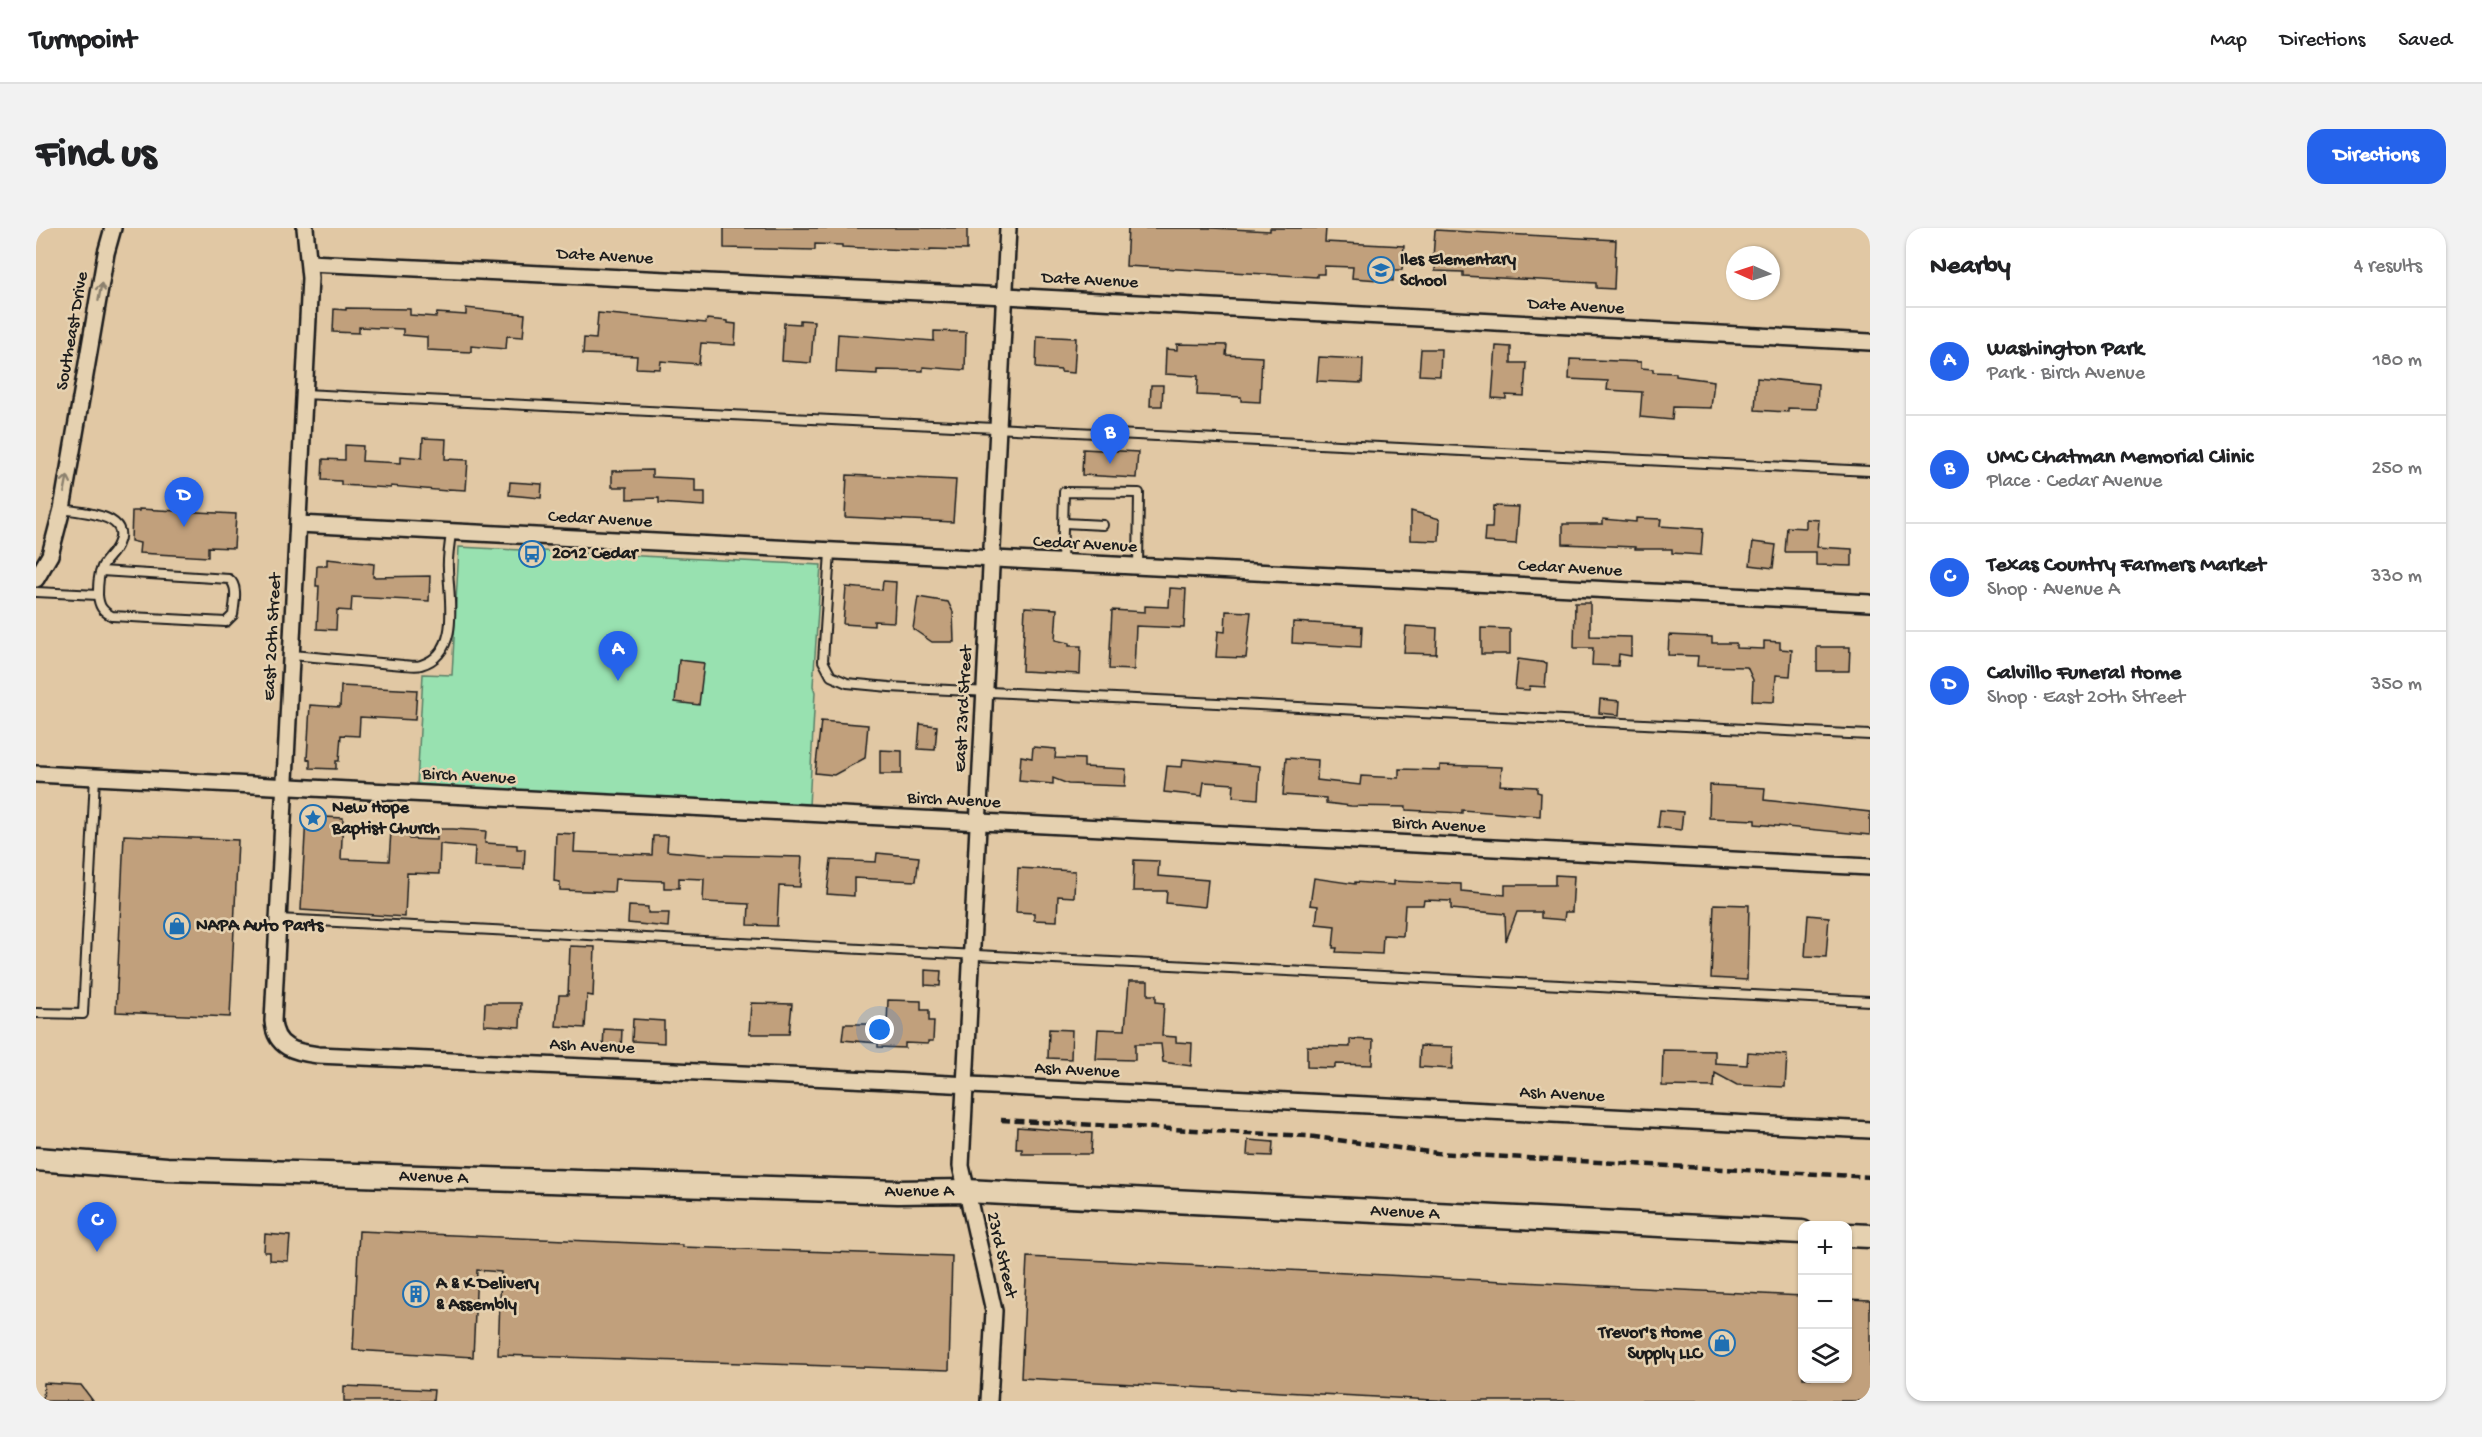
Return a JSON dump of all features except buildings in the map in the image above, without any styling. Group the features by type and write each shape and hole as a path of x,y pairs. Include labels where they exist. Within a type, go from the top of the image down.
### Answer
{"main road":[{"name":"Avenue A","path":"36,1159 167,1169 886,1192 966,1191 1798,1232"},
{"path":"1852,1235 1870,1236"}],"street":[{"name":"Southeast Drive","path":"36,579 50,555 62,509 106,253 113,228"},
{"name":"East 20th Street","path":"284,1046 277,1039 273,1022 304,394 309,263 305,228"},
{"name":"East 23rd Street","path":"966,1191 961,1166 964,1085 1008,228"},
{"name":"Date Avenue","path":"309,263 1005,296 1870,342"},
{"name":"Cedar Avenue","path":"298,524 1870,603"},
{"name":"Birch Avenue","path":"36,774 1870,867"},
{"name":"Ash Avenue","path":"284,1046 318,1055 1870,1130"},
{"name":"23rd Street","path":"966,1191 994,1311 990,1401"}],"lane":[{"path":"304,394 998,430 1870,471"},
{"path":"1062,563 1065,492 1139,493 1138,567"},
{"path":"62,509 98,515 112,520 119,526 121,536 119,544 101,571 98,595 99,605 104,612 112,616 226,622 233,615 235,587 234,582 229,579 101,571"},
{"path":"1064,523 1103,525"},
{"path":"292,655 402,665 421,665 434,658 446,645 451,624 448,565 451,532"},
{"path":"830,552 823,661 831,676 848,683 1870,735"},
{"path":"36,592 98,595"},
{"path":"36,1012 83,1014 95,777"},
{"path":"278,919 1870,1001"}],"green space":[{"path":"459,547 821,565 813,686 815,692 809,806 417,786 423,674 452,675"}],"railway":[{"path":"1001,1120 1307,1136 1437,1153 1870,1177"}],"place":[{"name":"Iles Elementary School","path":"1381,270"},
{"name":"UMC Chatman Memorial Clinic","path":"1110,464"},
{"name":"Calvillo Funeral Home","path":"184,527"},
{"name":"2012 Cedar","path":"532,554"},
{"name":"Washington Park","path":"618,681"},
{"name":"New Hope Baptist Church","path":"313,818"},
{"name":"NAPA Auto Parts","path":"177,926"},
{"name":"Texas Country Farmers Market","path":"97,1252"},
{"name":"A & K Delivery & Assembly","path":"416,1294"},
{"name":"Trevor's Home Supply LLC","path":"1722,1343"}]}
